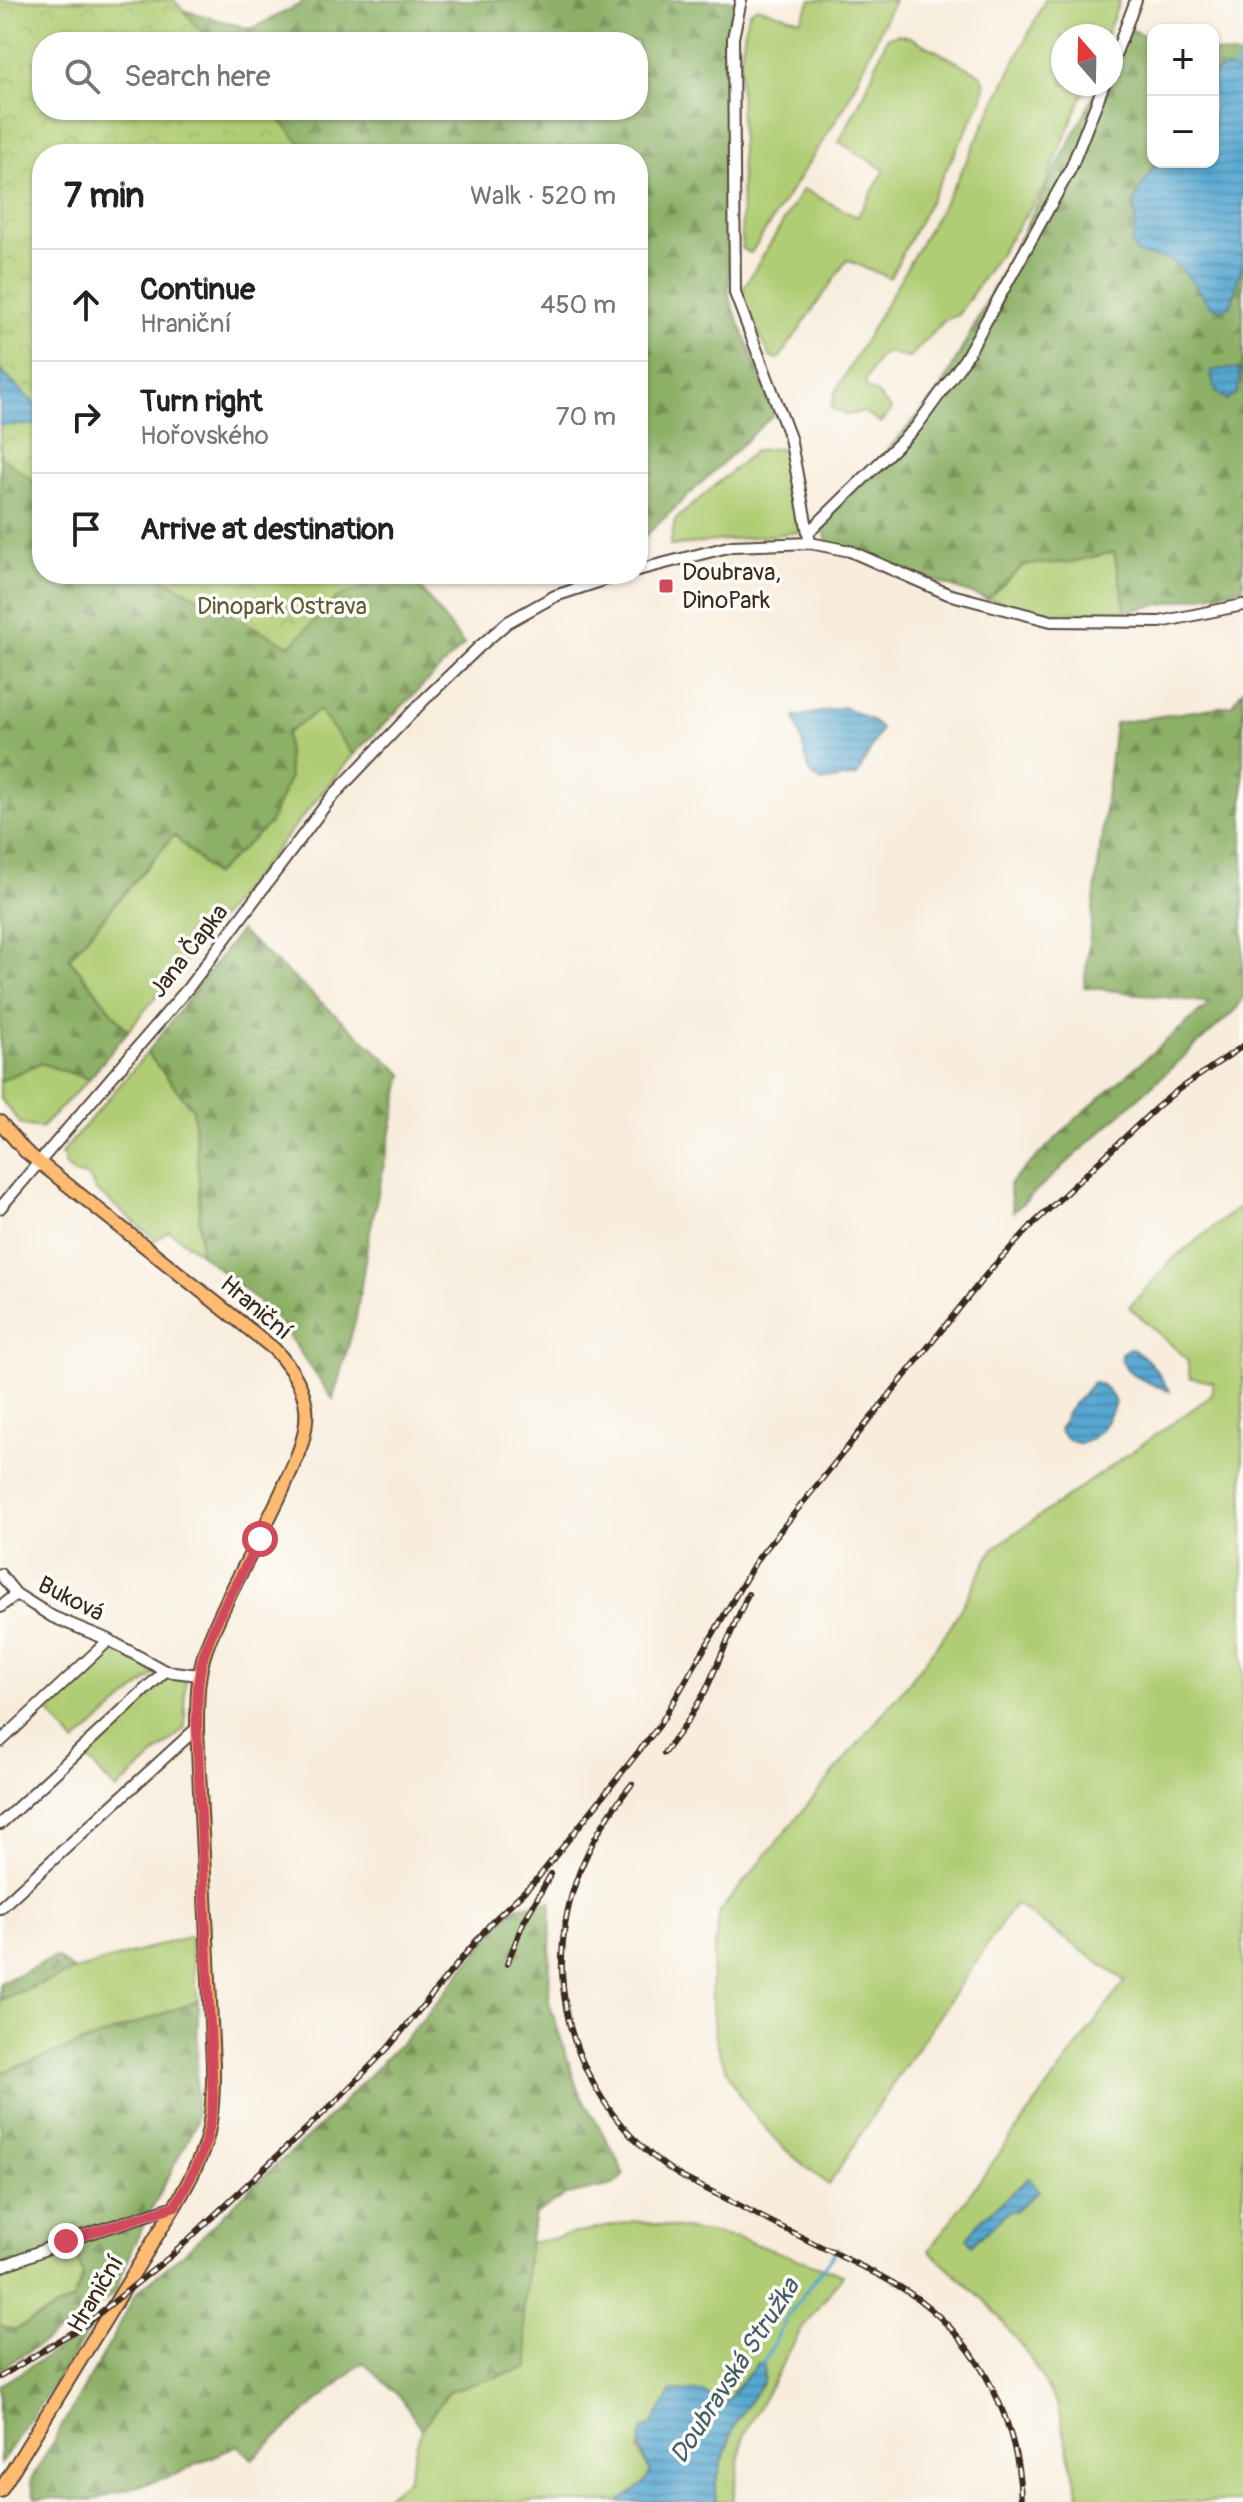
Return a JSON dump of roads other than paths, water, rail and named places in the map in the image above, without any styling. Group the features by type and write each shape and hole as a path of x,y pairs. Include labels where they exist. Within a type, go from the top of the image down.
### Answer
{"main road":[{"name":"Hraniční","path":"0,1122 39,1162 274,1349 291,1370 302,1393 306,1419 299,1453 218,1623 199,1675 197,1728 213,2097 205,2148 193,2176 0,2491"}],"street":[{"path":"741,0 733,38 735,293 790,438 809,538"},
{"path":"1123,34 1136,0"},
{"path":"809,538 916,427 965,359 1071,168 1099,96"},
{"path":"648,567 732,546 809,538 850,551 948,594 1051,621 1160,622 1243,605"},
{"name":"Jana Čapka","path":"0,1208 189,987 330,799 365,762 467,658 508,622 555,596 592,584"},
{"name":"Buková","path":"0,1574 16,1594 53,1617 109,1640 165,1671 199,1675"},
{"name":"Buková","path":"0,1607 16,1594"},
{"name":"Buková","path":"0,1742 109,1640"},
{"path":"0,1824 165,1671"},
{"path":"0,1908 197,1728"},
{"path":"0,2267 66,2241 175,2206"}],"water":[{"path":"1228,68 1243,74 1243,261 1232,303 1224,310 1211,306 1183,270 1170,260 1138,254 1131,245 1136,228 1134,204 1139,190 1154,168 1219,168 1219,70"},
{"path":"1239,369 1237,393 1227,400 1217,391 1211,371"},
{"path":"0,370 32,401 32,425 0,425"},
{"path":"844,707 871,720 881,729 857,776 822,782 810,774 795,717"},
{"path":"1129,1348 1147,1360 1169,1391 1138,1377 1125,1367 1121,1353"},
{"path":"1093,1382 1107,1389 1115,1403 1099,1431 1092,1438 1076,1443 1059,1430 1068,1411"},
{"path":"1029,2178 1039,2191 1014,2211 1009,2211 972,2245 967,2238 981,2220"},
{"path":"758,2363 764,2364 763,2382 736,2421 715,2486 716,2502 618,2502 644,2484 650,2472 640,2447 641,2436 643,2429 652,2425 672,2391 705,2392 722,2406"}],"waterway":[{"path":"1233,70 1243,51"},
{"name":"Doubravská Stružka","path":"762,2365 789,2314 838,2248"}],"railway":[{"path":"0,2377 86,2324 172,2255 388,2048 491,1923 537,1879 659,1726 756,1561 990,1270 1031,1226 1157,1107 1243,1046"},
{"path":"664,1753 706,1690 748,1594"},
{"path":"632,1784 602,1826 590,1849 571,1895 566,1920 562,1972 565,2002 572,2032 595,2087 631,2135 677,2174 887,2280 941,2318 978,2363 993,2389 1013,2444 1021,2502"},
{"path":"507,1964 523,1923 551,1874"}],"place":[{"name":"Doubrava, DinoPark","path":"666,586"}],"park label":[{"name":"Dinopark Ostrava","path":"282,606"}]}
